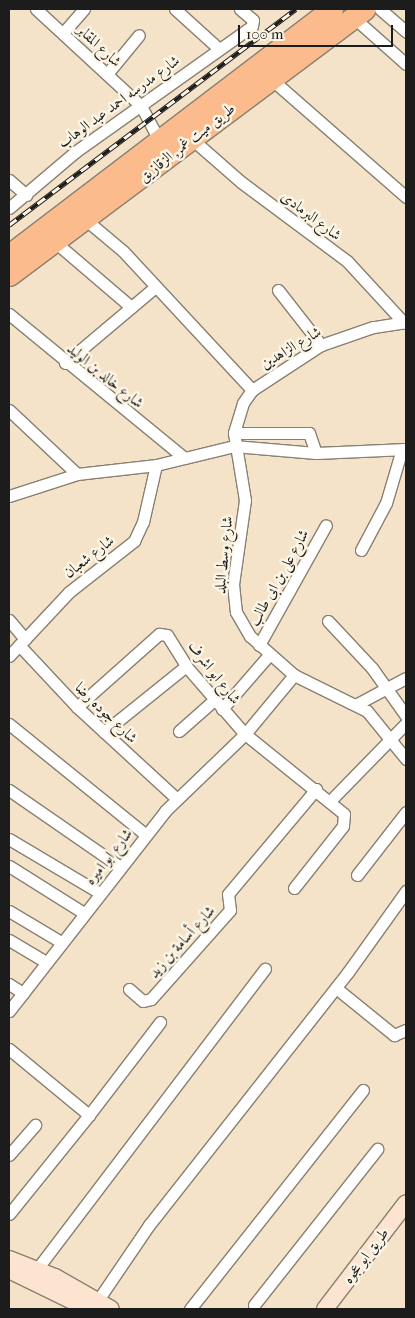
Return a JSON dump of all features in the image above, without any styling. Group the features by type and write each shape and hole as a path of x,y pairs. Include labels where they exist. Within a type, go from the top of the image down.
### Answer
{"highway":[{"name":"طريق ميت غمر, الزقازيق","path":"9,255 332,9"},
{"name":"طريق ميت غمر, الزقازيق","path":"9,275 193,140 270,78 358,13"}],"street":[{"name":"شارع المقابر","path":"36,9 141,106 159,140"},
{"path":"63,33 84,9"},
{"path":"175,9 218,48"},
{"name":"شارع مدرسه احمد عبد الوهاب","path":"9,208 75,152 141,106 218,48 252,26 253,20 240,9"},
{"path":"380,9 406,32"},
{"path":"358,13 406,64"},
{"path":"107,74 139,35"},
{"path":"270,78 406,197"},
{"name":"شارع البرمادى","path":"193,140 241,182 347,261 405,323"},
{"path":"9,180 26,195"},
{"path":"86,220 123,251 154,288 252,390"},
{"path":"55,242 132,307"},
{"path":"65,363 154,288"},
{"path":"278,290 321,345"},
{"name":"شارع خالد بن الوليد","path":"9,314 65,363 184,458"},
{"name":"شارع الزاهدين","path":"234,446 234,433 252,390 321,345 364,329 405,323"},
{"path":"9,410 77,474"},
{"path":"234,433 309,433 316,453"},
{"path":"11,492 77,474 156,465 234,446 316,453 404,449 386,503 361,550"},
{"name":"شارع وسط البلد","path":"234,446 245,500 233,600 242,624 269,655 294,675 357,704 391,739 406,759"},
{"name":"شارع شعبان","path":"9,656 69,592 134,541 143,522 156,465"},
{"name":"شارع على بن ابى طالب","path":"259,644 326,525"},
{"name":"شارع جوده رضا","path":"9,620 22,642 77,707 176,798"},
{"path":"328,622 386,685 406,716"},
{"name":"شارع ابو اشرف","path":"77,707 159,634 167,635 186,666 246,734 316,789 344,814 343,826 294,888"},
{"path":"222,709 269,655"},
{"path":"104,732 186,666"},
{"name":"شارع ابو اميره","path":"9,1011 61,942 176,798 246,734 294,675"},
{"path":"357,704 386,685 406,678"},
{"path":"179,731 214,700"},
{"path":"330,801 406,723"},
{"path":"9,724 146,834"},
{"name":"شارع أسامة بن زيد","path":"129,989 143,1001 151,999 230,910 228,894 316,789"},
{"path":"9,790 120,867"},
{"path":"357,875 406,812"},
{"path":"9,839 100,893"},
{"path":"9,866 84,913"},
{"path":"99,1306 149,1225 336,988 406,890"},
{"path":"9,911 61,942"},
{"path":"9,940 46,962"},
{"path":"37,1269 265,969"},
{"path":"9,984 23,992"},
{"path":"336,988 394,1035 406,1030"},
{"path":"9,1214 89,1115 160,1022"},
{"path":"9,1050 89,1115"},
{"path":"190,1309 364,1090"},
{"path":"9,1155 35,1125"},
{"path":"254,1308 377,1149"},
{"name":"طريق ابو عجوه","path":"325,1309 406,1203"},
{"path":"9,1259 37,1269 99,1306"},
{"path":"9,1270 99,1306"}],"railway":[{"path":"9,225 296,9"}]}
